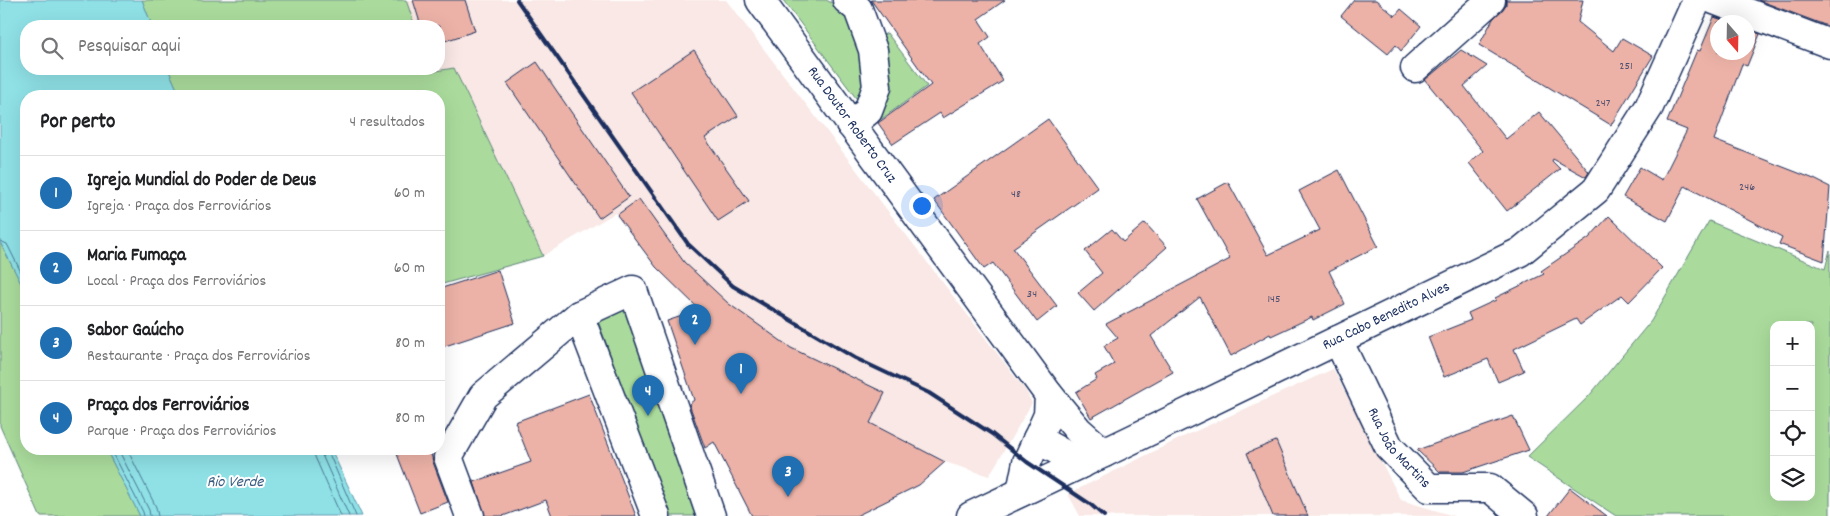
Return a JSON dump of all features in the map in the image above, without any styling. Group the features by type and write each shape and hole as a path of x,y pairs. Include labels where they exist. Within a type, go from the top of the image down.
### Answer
{"main road":[{"name":"Rua Doutor Roberto Cruz","path":"760,0 1049,395 1078,430 1093,458"},
{"path":"848,0 858,9 873,50 877,87 868,111 850,125"},
{"path":"1415,68 1491,0"},
{"name":"Rua Cabo Benedito Alves","path":"971,516 1520,252 1596,190 1649,107 1697,0"},
{"path":"1714,0 1830,44"},
{"path":"470,516 448,457 483,396 579,315 633,290 711,516"},
{"path":"579,315 656,516"},
{"name":"Rua João Martins","path":"1338,340 1389,447 1429,488 1490,488 1524,516"},
{"path":"1021,492 1026,462 1048,415 1049,395"},
{"path":"1037,439 1093,458"}],"shaded area":[{"path":"406,0 726,0 1026,391 1032,403 989,476 945,462 817,395 686,297 656,267 615,213 543,256 454,68 445,70 445,20 413,20"},
{"path":"1333,369 1401,500 1454,516 1080,516 1068,494 1185,436"}],"green space":[{"path":"142,0 406,0 413,20 150,20"},
{"path":"783,0 826,0 832,3 849,21 867,61 862,106"},
{"path":"887,33 927,86 876,123 872,117 886,87 889,70 888,60 878,38"},
{"path":"454,68 543,256 445,283 445,90 177,90 171,75 445,75 445,70"},
{"path":"1709,221 1825,269 1830,250 1830,516 1616,516 1527,457 1589,396 1651,321"},
{"path":"0,242 20,281 20,455 109,455 140,516 40,516 0,426"},
{"path":"625,305 700,516 668,516 596,315"}],"water":[{"path":"0,0 142,0 150,20 20,20 20,75 171,75 177,90 20,90 20,281 0,242"},
{"name":"Rio Verde","path":"109,455 334,455 362,516 140,516"}],"building":[{"path":"413,0 465,0 475,31 445,41 445,20 419,20"},
{"path":"871,0 1005,0 978,19 990,37 980,44 1003,81 943,118 940,113 893,144 878,123 931,85"},
{"path":"1354,0 1376,0 1395,16 1401,9 1421,26 1401,51 1396,45 1388,54 1341,16"},
{"path":"1506,0 1583,0 1578,22 1614,51 1622,38 1653,56 1611,125 1479,45 1493,19 1506,5"},
{"path":"1758,0 1830,0 1830,27"},
{"path":"1710,27 1710,60 1749,60 1747,66 1742,64 1714,140 1830,187 1824,261 1779,244 1782,237 1685,186 1667,221 1623,197 1640,167 1662,180 1687,130 1667,122 1697,50 1700,51"},
{"path":"1755,32 1760,34 1755,46"},
{"path":"694,50 738,116 705,138 749,201 718,221 631,92"},
{"path":"1461,50 1487,66 1464,86 1506,139 1539,112 1589,172 1586,177 1553,159 1552,161 1560,169 1507,211 1469,163 1483,151 1425,80"},
{"path":"537,62 629,197 599,218 507,83"},
{"path":"1048,119 1098,188 1013,248 1057,306 1037,322 993,263 984,269 934,200"},
{"path":"1339,170 1378,246 1329,271 1345,304 1313,320 1312,317 1271,336 1270,334 1231,356 1200,297 1151,336 1173,372 1091,418 1076,392 1097,379 1095,375 1114,364 1104,346 1118,338 1106,324 1230,259 1197,199 1228,182 1268,255 1320,230 1299,191"},
{"path":"639,199 684,262 729,304 791,348 885,393 870,423 945,462 919,485 856,516 752,516 714,442 705,448 689,404 694,400 667,321 700,310 656,267 617,215"},
{"path":"1609,216 1662,268 1629,302 1622,295 1580,325 1576,319 1514,349 1524,371 1498,382 1488,359 1444,377 1428,337 1471,320 1468,313 1544,274 1541,271 1589,238"},
{"path":"1145,223 1167,247 1094,311 1078,293 1102,273 1085,251 1112,229 1123,242"},
{"path":"498,270 515,323 445,346 445,287"},
{"path":"589,394 636,516 552,516 546,500 503,516 485,516 474,482 531,462 515,422"},
{"path":"1513,416 1529,450 1463,472 1440,472 1417,450"},
{"path":"1276,441 1308,516 1273,516 1247,453"},
{"path":"397,455 431,455 448,502 420,513"},
{"path":"1570,488 1607,516 1548,516"}],"railway":[{"path":"517,0 688,244 733,286 855,358 929,393 992,434 1027,462 1090,504 1104,516"}],"place":[{"name":"Maria Fumaça","path":"695,345"},
{"name":"Igreja Mundial do Poder de Deus","path":"741,394"},
{"name":"Praça dos Ferroviários","path":"648,416"},
{"name":"Sabor Gaúcho","path":"788,497"}]}
